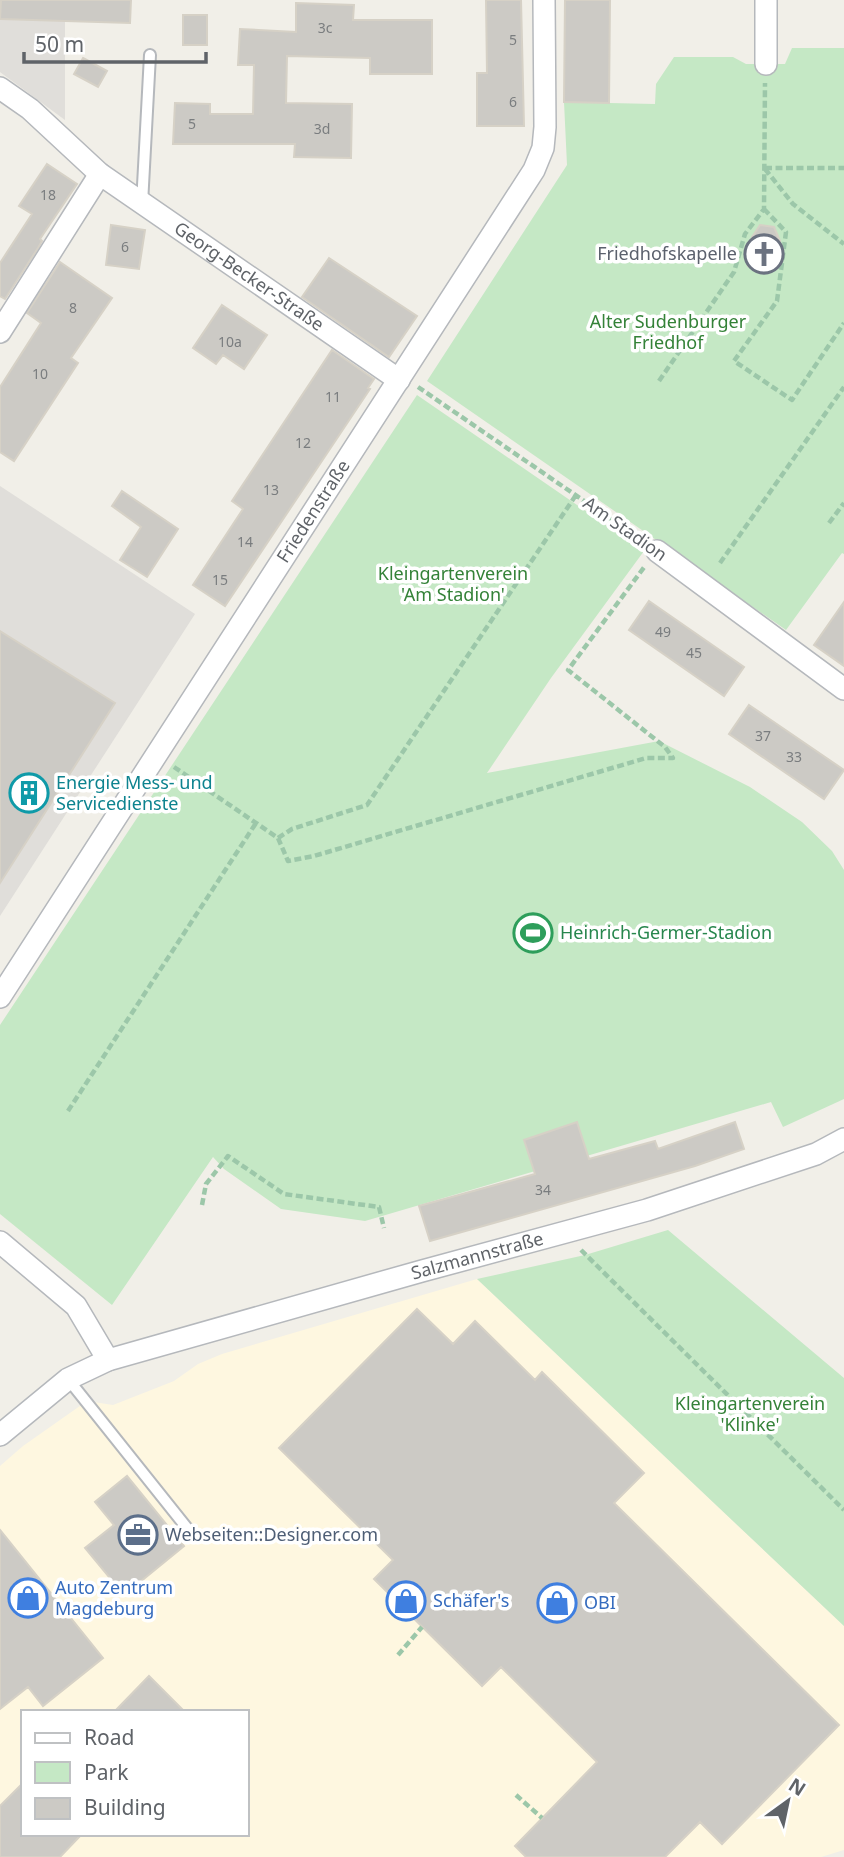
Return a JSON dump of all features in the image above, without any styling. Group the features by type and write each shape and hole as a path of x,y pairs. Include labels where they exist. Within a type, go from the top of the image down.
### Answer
{"street":[{"name":"Friedenstraße","path":"0,997 526,183 540,156 545,127 544,0"},
{"path":"765,64 766,0"},
{"name":"Georg-Becker-Straße","path":"0,88 30,109 100,174 399,380"},
{"path":"0,332 100,174"},
{"name":"Am Stadion","path":"651,558 844,689"},
{"name":"Salzmannstraße","path":"0,1434 68,1379 108,1360 647,1210 816,1154 844,1139"},
{"path":"0,1242 76,1306 108,1360"}],"lane":[{"path":"142,204 150,55"},
{"path":"68,1379 187,1528"},
{"path":"107,1450 118,1443"}],"path":[{"path":"659,381 734,272 745,234 764,209 765,64"},
{"path":"764,169 844,168"},
{"path":"764,169 793,204 844,244"},
{"path":"764,209 786,232 777,301 734,361 792,400 844,323"},
{"name":"Am Stadion","path":"399,380 424,388 576,495 651,558"},
{"path":"720,563 844,387"},
{"path":"278,838 292,829 367,805 576,495"},
{"path":"830,523 844,503"},
{"path":"174,766 278,838 288,861 646,758 673,758 665,747 568,670 651,558"},
{"path":"68,1111 256,823"},
{"path":"202,1205 206,1184 228,1156 284,1194 379,1207 384,1228"},
{"path":"585,1255 844,1510"},
{"path":"398,1655 422,1627"},
{"path":"516,1795 542,1818"}],"shaded area":[{"path":"0,0 65,0 65,120 0,72"},
{"path":"0,486 195,614 0,916"},
{"path":"477,1279 844,1626 844,1850 821,1857 0,1857 0,1466 23,1446 87,1401 113,1405 174,1381 198,1364 222,1354"}],"green space":[{"name":"Alter Sudenburger Friedhof","path":"792,48 844,48 844,554 842,553 786,630 427,381 567,165 564,102 655,104 656,84 674,57 733,57 746,64 785,64"},
{"name":"Kleingartenverein 'Am Stadion'","path":"417,395 644,551 551,678 487,773 659,741 750,787 802,822 832,851 844,870 844,1099 783,1127 771,1102 365,1221 281,1209 224,1169 213,1157 112,1305 0,1214 0,1025"},
{"name":"Kleingartenverein 'Klinke'","path":"668,1230 844,1378 844,1626 477,1279 585,1255"}],"building":[{"path":"1,0 131,0 130,23 0,19"},
{"path":"486,0 521,0 524,126 477,126 477,73 487,73"},
{"path":"565,0 610,0 609,103 564,102"},
{"path":"296,3 354,5 353,20 432,20 432,74 370,74 370,58 287,56 286,103 352,104 351,158 294,157 295,144 173,144 175,103 210,104 210,114 253,114 254,65 238,65 240,29 296,32"},
{"path":"183,15 207,15 207,45 183,45"},
{"path":"83,58 107,71 98,87 74,74"},
{"path":"47,164 77,184 40,239 42,241 38,248 5,299 0,296 0,263 32,214 19,206"},
{"path":"111,225 145,230 139,269 106,265"},
{"name":"Friedhofskapelle","path":"760,225 774,227 780,241 776,269 748,266 752,237"},
{"path":"329,258 417,316 389,357 302,297"},
{"path":"60,262 112,298 71,358 78,363 14,461 0,452 0,387 41,323 27,313"},
{"path":"222,305 267,335 244,369 223,355 216,364 193,348"},
{"path":"332,350 374,379 368,388 370,389 225,606 193,585 243,509 232,501"},
{"path":"122,491 178,529 147,577 120,560 141,527 112,506"},
{"path":"649,601 744,667 724,696 629,630"},
{"path":"844,602 844,666 814,645"},
{"name":"Energie Mess- und Servicedienste","path":"0,631 115,703 0,883"},
{"path":"749,705 844,770 824,799 729,734"},
{"path":"577,1122 589,1159 655,1141 658,1149 735,1122 744,1149 695,1166 430,1241 419,1206 535,1174 524,1140"},
{"name":"OBI","path":"417,1309 453,1344 475,1321 535,1380 542,1372 644,1473 614,1503 839,1725 722,1844 700,1822 665,1857 526,1857 515,1846 597,1762 501,1667 482,1686 374,1579 393,1560 279,1448"},
{"name":"Webseiten::Designer.com","path":"127,1476 184,1546 124,1595 85,1548 114,1525 95,1502"},
{"name":"Auto Zentrum Magdeburg","path":"0,1530 103,1658 43,1706 28,1687 0,1709"},
{"path":"149,1676 183,1710 116,1710"},
{"path":"21,1785 21,1836 80,1836 60,1857 0,1857 0,1806"}],"place":[{"name":"Friedhofskapelle","path":"764,254"},
{"name":"Energie Mess- und Servicedienste","path":"29,793"},
{"name":"Heinrich-Germer-Stadion","path":"533,933"},
{"name":"Webseiten::Designer.com","path":"138,1535"},
{"name":"Auto Zentrum Magdeburg","path":"28,1598"},
{"name":"Schäfer's","path":"406,1601"},
{"name":"OBI","path":"557,1603"}]}
